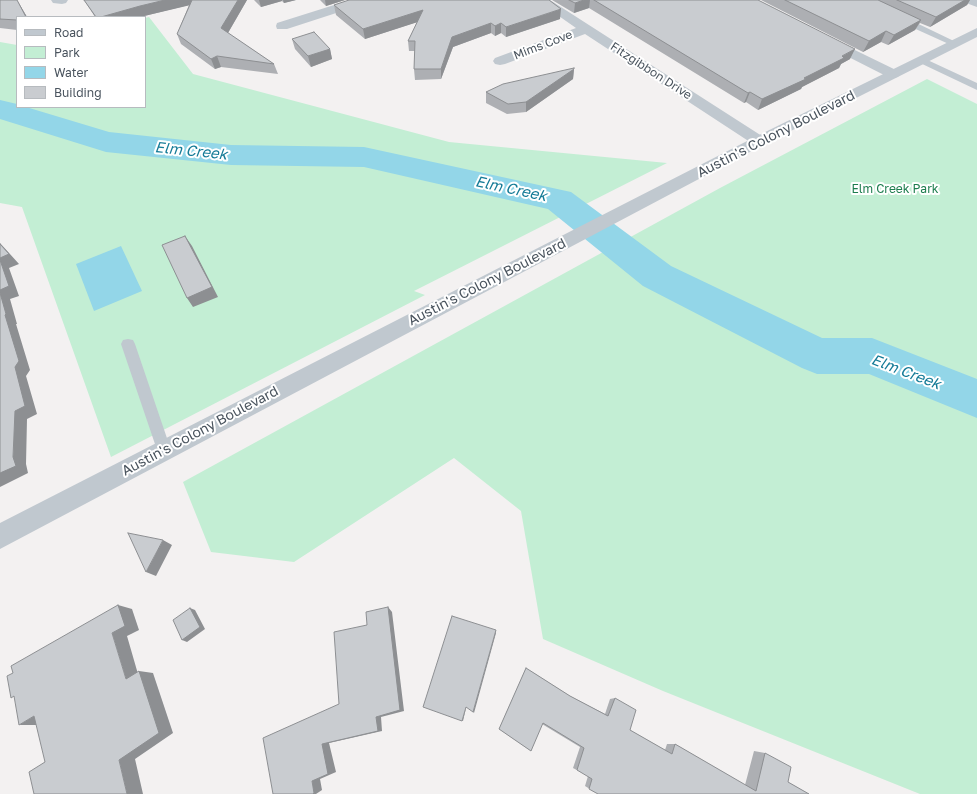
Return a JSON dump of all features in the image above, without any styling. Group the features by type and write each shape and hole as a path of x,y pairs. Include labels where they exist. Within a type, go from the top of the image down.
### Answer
{"street":[{"path":"57,0 62,0"},
{"path":"282,26 363,0"},
{"name":"Fitzgibbon Drive","path":"542,0 759,141"},
{"path":"970,0 977,3"},
{"name":"Mims Cove","path":"500,62 586,29"},
{"path":"812,32 893,74"},
{"name":"Austin's Colony Boulevard","path":"0,536 759,141 977,32"}],"lane":[{"path":"894,16 954,43"},
{"path":"921,60 977,86"},
{"path":"128,344 164,450"}],"green space":[{"path":"149,17 193,74 449,142 667,163 414,291 425,295 111,457 22,207 0,203 0,42 16,45 16,108 146,108 146,18"},
{"name":"Elm Creek Park","path":"927,79 977,104 977,794 920,794 663,691 543,639 521,511 454,458 294,562 211,552 183,482 720,188"}],"water":[{"path":"121,246 142,291 94,311 76,264"}],"building":[{"path":"0,0 17,0 25,16 16,16 16,20 0,19"},
{"path":"84,0 165,0 105,16 95,16"},
{"path":"192,0 238,0 221,28 274,64 217,56 211,59 177,34"},
{"path":"349,0 549,0 561,9 506,27 501,23 495,26 491,23 452,37 441,69 414,69 415,41 408,41 423,10 363,29 334,5"},
{"path":"569,0 584,0 575,3"},
{"path":"594,0 758,0 855,49 842,56 844,58 804,78 806,79 762,99 750,92 748,93"},
{"path":"785,0 878,0 921,20 894,35 886,31 869,41"},
{"path":"897,0 965,0 936,17"},
{"path":"314,32 330,49 308,56 292,39"},
{"path":"574,68 526,102 508,104 486,92 503,84"},
{"path":"185,236 212,287 187,298 162,245"},
{"path":"0,244 9,254 0,258"},
{"path":"0,260 9,286 0,290"},
{"path":"0,293 19,361 15,367 25,406 15,411 13,457 16,466 0,473"},
{"path":"128,533 163,540 146,572"},
{"path":"118,605 125,626 112,633 126,679 139,671 159,733 119,760 127,794 34,794 29,772 45,762 34,716 19,725 14,696 11,698 7,676 13,673 11,666"},
{"path":"388,607 400,710 376,717 378,731 322,744 328,774 312,781 313,794 273,794 263,738 339,704 334,632 367,625 366,612"},
{"path":"190,608 200,627 182,640 173,620"},
{"path":"452,616 496,630 473,712 466,707 462,721 423,707"},
{"path":"526,668 570,696 608,716 615,698 636,710 630,730 672,754 675,744 756,791 765,753 791,767 788,782 809,794 598,794 589,789 592,779 577,770 584,748 543,723 531,751 499,729"}],"waterway":[{"name":"Elm Creek","path":"0,109 106,142 231,155 364,157 559,200 657,276 817,356 872,356 977,399"}]}
